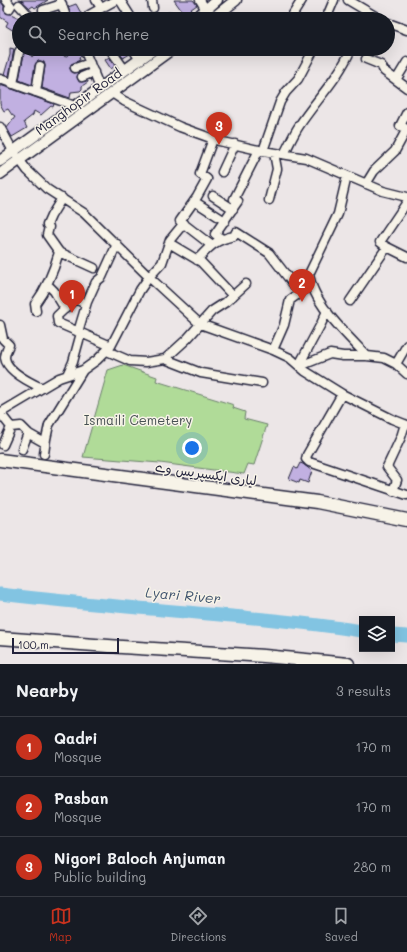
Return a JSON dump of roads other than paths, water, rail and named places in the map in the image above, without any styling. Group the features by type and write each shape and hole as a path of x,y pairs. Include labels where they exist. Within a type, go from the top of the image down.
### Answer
{"highway":[{"path":"1,449 24,462"},
{"name":"لیاری ایکسپریس وے","path":"0,460 317,502 407,520"},
{"path":"0,638 264,656 348,664"}],"main road":[{"path":"204,12 218,0"},
{"path":"221,12 236,0"},
{"name":"Manghopir Road","path":"0,160 145,56"},
{"name":"Manghopir Road","path":"0,174 162,56"}],"street":[{"path":"6,0 11,6 9,10"},
{"path":"96,0 101,8"},
{"path":"94,12 116,0"},
{"path":"120,0 128,12"},
{"path":"200,0 206,10"},
{"path":"294,12 302,0"},
{"path":"329,12 334,0"},
{"path":"348,0 366,12"},
{"path":"43,10 61,2 65,12"},
{"path":"19,5 26,12"},
{"path":"395,26 407,30"},
{"path":"13,84 18,56"},
{"path":"87,56 100,88"},
{"path":"115,56 125,70"},
{"path":"137,56 140,60"},
{"path":"222,239 215,234 238,202 234,198 261,150 280,102 286,92 298,79 310,56"},
{"path":"284,154 298,127 326,91 349,56"},
{"path":"366,59 382,65 384,71 407,88"},
{"path":"396,80 407,62"},
{"path":"75,68 90,63"},
{"path":"36,92 40,66"},
{"path":"82,77 94,72"},
{"path":"0,80 75,106"},
{"path":"112,93 124,101 180,127 213,139 274,153 306,158 383,191 407,197"},
{"path":"366,184 374,171 395,151 407,129 400,126 407,112"},
{"path":"0,126 13,151 27,170 47,189 84,213 149,277 200,324 273,350 290,358 299,366 342,394 392,419 406,424 387,467 396,480 393,491"},
{"path":"211,245 180,221 194,201 207,178 200,174 213,139"},
{"path":"222,172 235,144"},
{"path":"269,200 277,169 274,153"},
{"path":"347,176 338,214 309,274 311,285 333,321 367,356"},
{"path":"213,196 233,209"},
{"path":"62,198 51,216 47,235 59,252 94,268"},
{"path":"194,201 224,221"},
{"path":"407,202 380,242 407,257"},
{"path":"11,427 0,413 59,378 83,370 97,360 109,348 140,290 149,277 162,263 170,240 184,224"},
{"path":"197,260 211,245 222,239 234,236 236,232 269,253 300,293"},
{"path":"169,243 201,262 233,296"},
{"path":"67,375 73,362 86,304 96,282 102,277 117,244"},
{"path":"350,301 387,247"},
{"path":"36,311 35,304 41,296 55,267 59,252"},
{"path":"47,284 54,291 66,309"},
{"path":"165,359 187,339 212,311 233,296 246,284"},
{"path":"273,350 284,325 290,300 311,285"},
{"path":"86,304 75,299 57,316 58,323 79,332 130,361 146,362 165,359 201,373 262,383"},
{"path":"299,366 327,311"},
{"path":"0,325 3,339 9,345 5,356 7,364 26,381 42,388"},
{"path":"396,364 407,345"},
{"path":"299,366 330,354 343,356 367,356 384,358 396,364 407,374"},
{"path":"44,454 49,425 83,370"},
{"path":"342,394 314,442 306,459 309,462 407,495"},
{"path":"11,427 21,426 28,433 45,443"},
{"path":"1,449 11,427"},
{"path":"22,449 28,433"}],"waterway":[{"name":"Lyari River","path":"0,594 79,603 266,619 359,631"},
{"name":"Lyari River","path":"395,635 407,636"}],"place":[{"name":"Nigori Baloch Anjuman","path":"219,145"},
{"name":"Pasban","path":"302,302"},
{"name":"Qadri","path":"72,313"}],"park label":[{"name":"Ismaili Cemetery","path":"138,419"}]}
